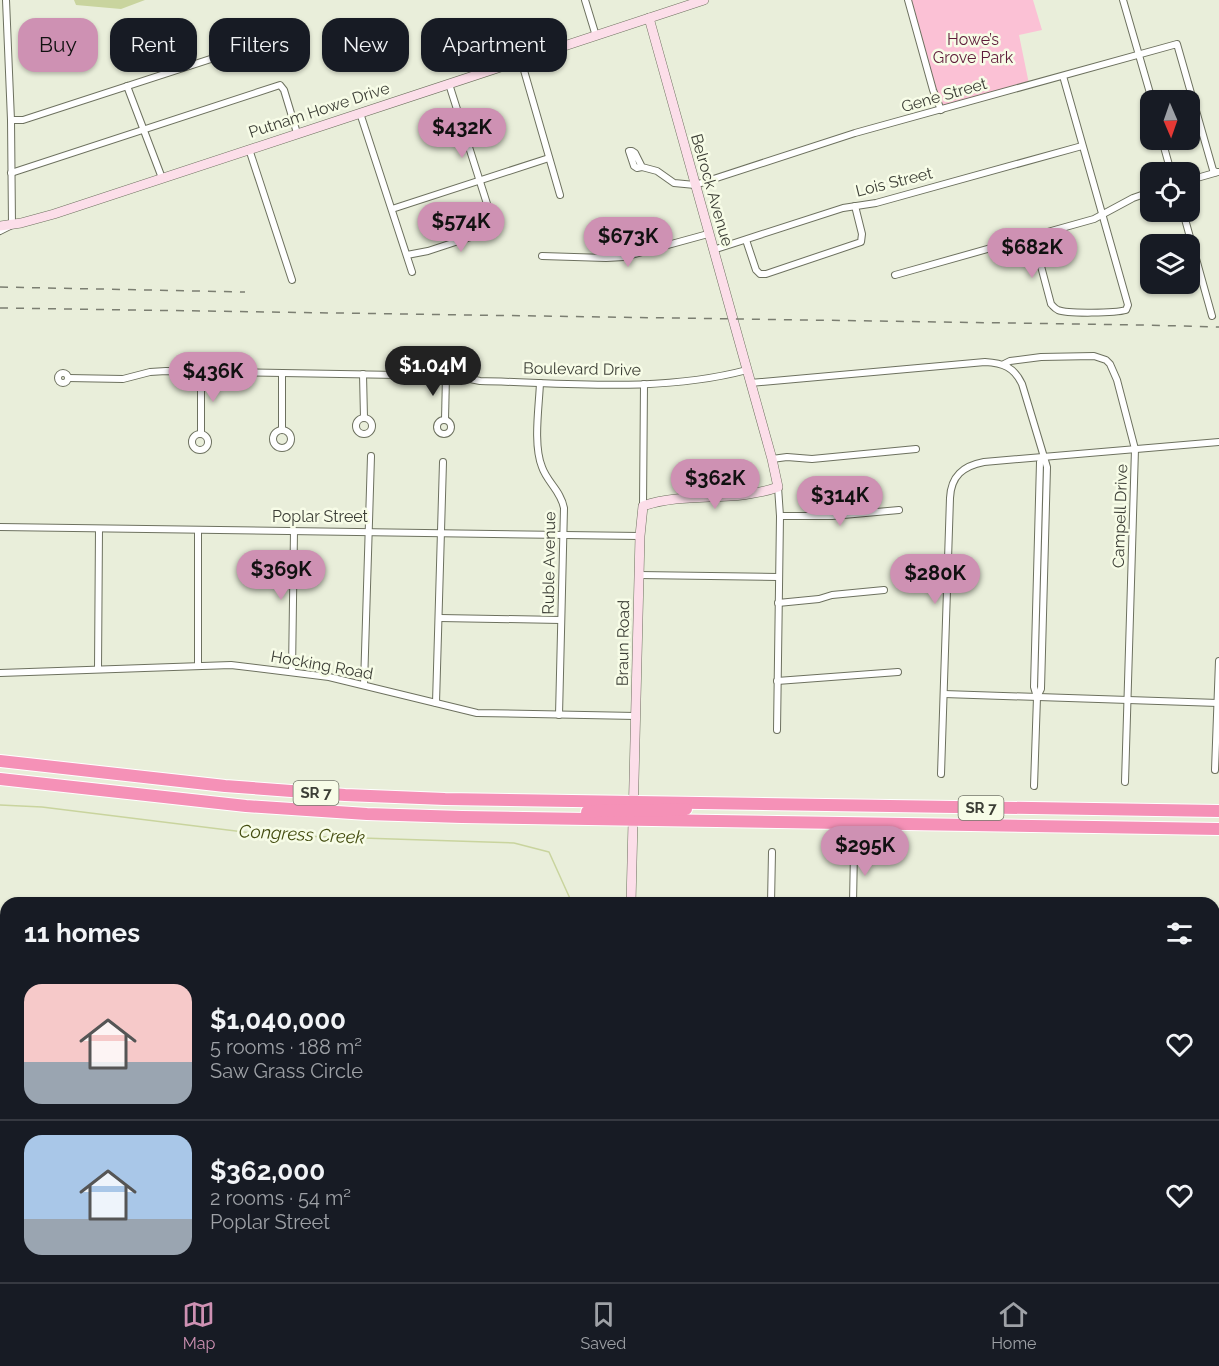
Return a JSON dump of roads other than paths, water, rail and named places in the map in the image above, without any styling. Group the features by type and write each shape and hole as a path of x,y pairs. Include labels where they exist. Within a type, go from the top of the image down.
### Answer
{"highway":[{"name":"SR 7","path":"0,761 156,779 311,793 633,810 1219,829"},
{"name":"SR 7","path":"0,779 180,800 367,814 524,818 743,803 1219,812"}],"street":[{"path":"0,231 12,225 6,0"},
{"path":"585,0 596,36"},
{"name":"Putnam Howe Drive","path":"567,45 704,0"},
{"path":"908,0 933,90 941,110"},
{"path":"1123,0 1149,90"},
{"name":"Belrock Avenue","path":"649,18 750,383"},
{"name":"Gene Street","path":"695,185 855,133 1177,44 1213,170 1217,172"},
{"path":"11,120 22,120 209,59"},
{"name":"Putnam Howe Drive","path":"0,226 54,214 485,72"},
{"path":"524,72 560,195"},
{"path":"1033,236 1051,304 1055,308 1064,312 1126,310 1128,305 1063,76"},
{"path":"0,78 9,77"},
{"path":"407,255 474,237 494,230 495,227 449,84"},
{"path":"11,173 280,85 284,90 297,133"},
{"path":"127,86 162,178"},
{"path":"360,113 412,272"},
{"name":"Lois Street","path":"713,250 855,206 876,203 1082,146"},
{"path":"249,149 292,279"},
{"path":"392,209 549,158"},
{"path":"642,167 657,171 674,183 695,185"},
{"path":"1200,177 1217,172"},
{"path":"895,275 1102,215 1140,196"},
{"path":"746,240 756,270 762,275 766,274 861,242 862,234 855,206"},
{"path":"1186,222 1212,316"},
{"path":"542,256 624,257 708,234"},
{"name":"Campell Drive","path":"1004,364 1010,361 1058,355 1085,355 1106,360 1117,380 1136,449 1125,782"},
{"path":"777,730 780,516 778,488 750,383 985,362 1004,364 1015,371 1023,384 1043,458 1040,462 1036,584 1034,690 1037,697 1034,786"},
{"name":"Boulevard Drive","path":"68,378 123,379 150,372 201,372 446,375 480,381 644,384 679,383 747,370"},
{"path":"201,372 201,434"},
{"path":"282,373 282,430"},
{"path":"363,374 364,418"},
{"path":"445,420 446,375"},
{"name":"Ruble Avenue","path":"540,382 539,461 547,478 562,498 564,508 559,715"},
{"name":"Braun Road","path":"631,897 640,536 643,506 644,384"},
{"path":"941,774 950,491 961,470 975,464 1219,442"},
{"path":"772,459 787,457 812,459 915,449"},
{"path":"364,685 371,456"},
{"path":"436,703 443,462"},
{"path":"643,506 668,500 763,493 778,488"},
{"path":"780,516 832,516 899,510"},
{"name":"Poplar Street","path":"0,527 640,536"},
{"path":"98,669 99,529"},
{"path":"198,531 198,665"},
{"path":"292,671 294,531"},
{"path":"639,575 778,577"},
{"path":"778,603 884,590"},
{"path":"440,618 561,620"},
{"path":"1215,770 1219,661"},
{"name":"Hocking Road","path":"0,673 231,665 329,677 477,713 636,716"},
{"path":"777,681 898,672"},
{"path":"945,694 1218,703"},
{"path":"853,897 854,851"},
{"path":"771,897 772,852"}],"waterway":[{"name":"Congress Creek","path":"0,805 42,807 268,835 514,843 549,852 569,897"}],"railway":[{"path":"0,287 245,292"},
{"path":"0,308 1219,327"}],"park label":[{"name":"Howe’s Grove Park","path":"973,48"}]}
